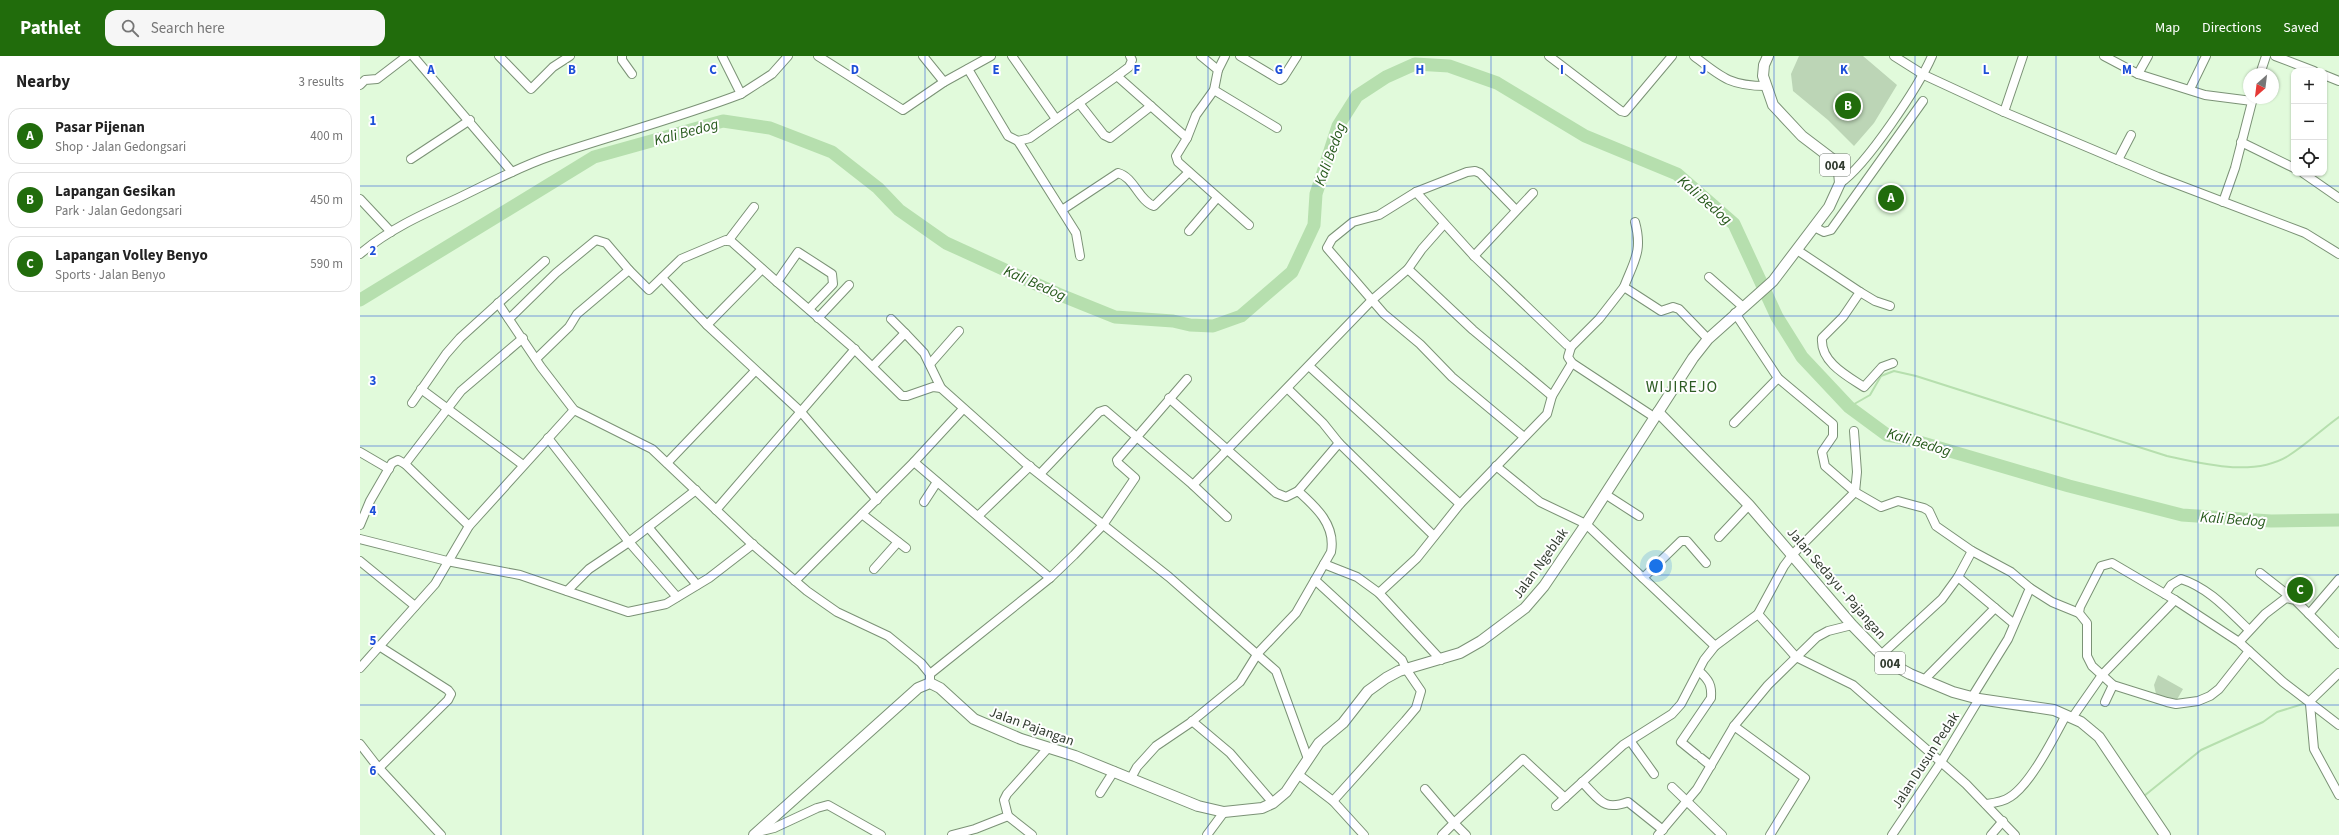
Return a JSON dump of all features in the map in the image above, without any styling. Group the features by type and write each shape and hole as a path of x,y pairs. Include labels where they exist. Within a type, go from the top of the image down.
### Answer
{"main road":[{"name":"004","path":"1741,307 1773,281 1829,207 1840,183 1839,172 1831,158 1802,136 1777,110 1768,95 1763,76 1764,65 1768,56"},
{"name":"Jalan Ngeblak","path":"1299,775 1319,743 1343,723 1368,691 1392,674 1441,660 1481,641 1525,608 1544,586 1586,524 1656,414 1708,339 1741,307"},
{"name":"Jalan Sedayu - Pajangan","path":"1656,414 1750,505 1852,624 1881,655 1896,667 1924,680 1976,698 2054,710 2087,726 2100,737 2165,835"},
{"name":"Jalan Pajangan","path":"930,678 978,722 1114,771 1198,806 1224,812 1262,808 1273,803 1286,792 1299,775"},
{"path":"756,834 930,678"}],"street":[{"path":"360,85 365,80 377,79 407,56"},
{"path":"413,56 470,120 512,172"},
{"path":"499,56 531,88 563,58"},
{"path":"622,56 622,60 632,74"},
{"path":"722,56 741,94"},
{"path":"360,254 411,220 512,172 550,156 680,117 741,94 772,74 788,56"},
{"path":"818,56 903,110 944,82 991,56"},
{"path":"923,56 944,82"},
{"path":"1012,56 1056,119"},
{"path":"1018,141 1030,138 1118,76 1129,67 1132,60 1130,56"},
{"path":"1201,56 1218,70"},
{"path":"1225,56 1218,70 1214,90 1196,115 1176,160 1248,225"},
{"path":"1240,56 1280,80 1283,78 1297,56"},
{"path":"1549,56 1586,86 1621,111 1626,112 1672,56"},
{"path":"1694,56 1727,81 1751,86 1766,86"},
{"path":"1894,56 1924,75 2004,112 2222,202 2305,233 2339,254"},
{"path":"1840,183 1848,178 1861,163 1924,75 1932,56"},
{"path":"2004,112 2023,56"},
{"path":"2104,56 2138,74 2190,89 2205,95 2243,98"},
{"path":"2138,74 2148,56"},
{"path":"2190,89 2206,56"},
{"path":"2262,68 2266,56"},
{"path":"2275,56 2306,68"},
{"path":"968,69 1008,136 1018,141 1076,233 1080,256"},
{"path":"1118,76 1187,138"},
{"path":"2327,76 2339,81"},
{"path":"1214,90 1277,128"},
{"path":"1814,227 1824,232 1831,230 1923,101"},
{"path":"1080,103 1104,135 1110,138 1151,106"},
{"path":"1903,104 1915,112"},
{"path":"2222,202 2241,142 2251,104"},
{"path":"411,159 470,120"},
{"path":"2118,160 2131,135"},
{"path":"2241,142 2291,167"},
{"path":"1515,209 1475,171 1454,176 1416,192 1379,215 1353,222 1328,244 1327,250 1372,300 1452,377 1524,437"},
{"path":"1062,210 1118,173 1124,175 1147,201 1154,206 1189,172"},
{"path":"2307,176 2339,198"},
{"path":"1416,192 1474,256 1563,343 1571,347"},
{"path":"1474,256 1515,209 1533,192"},
{"path":"1189,230 1217,198"},
{"path":"360,199 391,232"},
{"path":"509,319 556,273 596,240 606,242 648,290 682,260 728,240 754,208"},
{"path":"1635,222 1639,237 1639,248 1624,287 1599,319 1571,347 1568,357 1572,363 1656,414"},
{"path":"1193,485 1288,389 1372,300 1408,269 1422,249 1444,224"},
{"path":"728,240 855,349 904,397 933,387 941,388"},
{"path":"1797,250 1860,292 1875,301 1890,306"},
{"path":"777,282 798,252 832,274 833,284 809,309"},
{"path":"412,403 421,388 460,338 545,261"},
{"path":"707,325 762,269"},
{"path":"1408,269 1473,330 1552,396"},
{"path":"536,359 569,327 577,314 629,270"},
{"path":"1709,277 1741,307 1778,378 1833,424 1833,436 1822,452 1822,459 1825,466 1855,492 1881,507 1898,501 1924,508 1929,511 1936,526 1972,551 2011,572 2030,588 2052,602 2079,613 2085,620 2088,628 2087,656 2090,662 2113,685 2176,704 2198,701 2219,690 2249,651"},
{"path":"662,278 707,325 801,412 877,500"},
{"path":"818,318 849,285"},
{"path":"1624,287 1661,311 1673,307 1679,309 1708,339"},
{"path":"1860,292 1843,317 1822,337 1825,352 1835,366 1864,387 1882,367 1893,364"},
{"path":"498,304 574,410 652,449 716,510 806,591 837,612 888,636 921,663 930,678 1050,578 1103,525 1135,478 1117,462 1169,398 1187,379"},
{"path":"891,319 924,353 941,388 963,409 1030,466 1169,577 1276,671 1308,759"},
{"path":"930,364 959,331"},
{"path":"873,366 905,332"},
{"path":"405,464 461,391 522,338"},
{"path":"716,510 767,448 801,412 855,349"},
{"path":"1379,593 1416,558 1460,504 1547,414 1552,396 1572,363"},
{"path":"1309,366 1460,504"},
{"path":"667,463 755,370"},
{"path":"1734,423 1778,378"},
{"path":"421,388 522,465"},
{"path":"1288,389 1323,423 1339,443 1434,536"},
{"path":"1169,398 1276,493 1286,497 1298,491 1339,443"},
{"path":"795,581 877,500 963,409"},
{"path":"360,668 435,584 447,561 469,526 522,465 574,410"},
{"path":"1040,474 1102,410 1108,411 1193,485 1227,517"},
{"path":"1556,806 1623,745 1631,742 1672,714 1681,704 1715,646 1758,614 1784,566 1793,554 1855,492 1857,472 1854,431"},
{"path":"548,438 629,542 677,597"},
{"path":"360,452 389,469"},
{"path":"360,522 389,469 396,461 405,464 469,526"},
{"path":"914,462 1050,578"},
{"path":"978,516 1030,466"},
{"path":"1496,466 1540,502 1586,524 1715,646"},
{"path":"924,502 937,482"},
{"path":"567,591 589,569 629,542 696,490"},
{"path":"1132,778 1137,767 1156,746 1192,721 1240,682 1258,654 1296,613 1324,564 1332,545 1329,528 1318,510 1298,491"},
{"path":"1605,494 1639,516"},
{"path":"1718,537 1750,505"},
{"path":"862,514 906,548"},
{"path":"648,527 697,585"},
{"path":"360,539 447,561 520,575 628,612 666,604 697,585 753,544"},
{"path":"1643,578 1681,541 1686,542 1706,563"},
{"path":"874,569 898,542"},
{"path":"1881,655 1942,599 1958,577 1972,551"},
{"path":"360,561 415,606"},
{"path":"2079,613 2080,607 2101,566 2109,563 2116,565 2175,600 2238,642 2283,682 2310,701 2339,725"},
{"path":"1324,564 1357,577 1379,593 1441,660"},
{"path":"2260,573 2292,598 2339,644"},
{"path":"1958,577 2013,623"},
{"path":"2165,594 2171,585 2181,579 2193,582 2214,597 2249,630"},
{"path":"2309,614 2339,579"},
{"path":"1315,580 1402,660 1406,669 1421,691 1416,708 1333,801"},
{"name":"Jalan Dusun Pedak","path":"1892,835 1941,762 2008,639 2013,623 2030,588"},
{"path":"2238,642 2281,600 2292,598"},
{"path":"1986,804 2011,797 2021,787 2069,716 2102,675 2175,600"},
{"path":"1924,680 1995,608"},
{"path":"1758,614 1796,656 1852,685 1941,762 1986,804 2015,835"},
{"path":"1582,782 1604,803 1611,807 1619,806 1628,802 1635,806 1660,833 1688,802 1734,726 1768,685 1817,637 1828,631 1852,624"},
{"path":"379,646 448,690 451,694 448,700 379,768"},
{"path":"1699,671 1709,680 1712,689 1711,698 1681,742 1711,766"},
{"path":"2339,673 2310,701 2311,734 2314,749 2339,795"},
{"path":"2105,702 2113,685"},
{"path":"1192,721 1230,753 1273,803"},
{"path":"1734,726 1805,778 1770,835"},
{"path":"1631,742 1654,774"},
{"path":"360,744 379,768 441,835"},
{"path":"1032,835 1008,816 1004,800 1007,794 1048,748"},
{"path":"1442,835 1524,759 1565,798"},
{"path":"1100,793 1114,771"},
{"path":"1299,775 1333,801 1364,835"},
{"path":"1672,787 1722,835"},
{"path":"1425,789 1466,835"},
{"path":"756,834 774,828 817,808 828,806 881,835"},
{"path":"1207,835 1224,812"},
{"path":"952,835 976,832 1008,816"},
{"path":"1991,835 2003,821"}],"green space":[{"path":"1799,56 1863,56 1897,85 1874,123 1854,146 1828,120 1793,91 1791,74"},
{"path":"2299,577 2313,590 2301,602 2287,589"},
{"path":"2158,675 2183,689 2175,703 2156,694 2154,685"}],"waterway":[{"name":"Kali Bedog","path":"360,300 594,157 723,121 770,128 832,152 878,188 899,210 946,243 1058,294 1115,317 1173,321 1190,325 1213,326 1241,316 1292,272 1314,225 1316,194 1338,126 1357,96 1386,77 1415,64 1449,66 1497,83 1585,136 1677,174 1734,224 1777,317 1802,357 1849,407 1887,435 1909,439 2069,486 2182,515 2271,521 2339,520"},
{"path":"1849,407 1870,395 1881,376 1894,371 1916,376 2167,456 2228,467 2260,466 2288,456 2339,417"},
{"path":"2144,796 2201,750 2263,722 2277,712 2306,703"}],"place":[{"name":"Lapangan Gesikan","path":"1848,106"},
{"name":"Pasar Pijenan","path":"1891,198"},
{"name":"Lapangan Volley Benyo","path":"2300,590"}],"district":[{"name":"WIJIREJO","path":"1682,386"}]}
